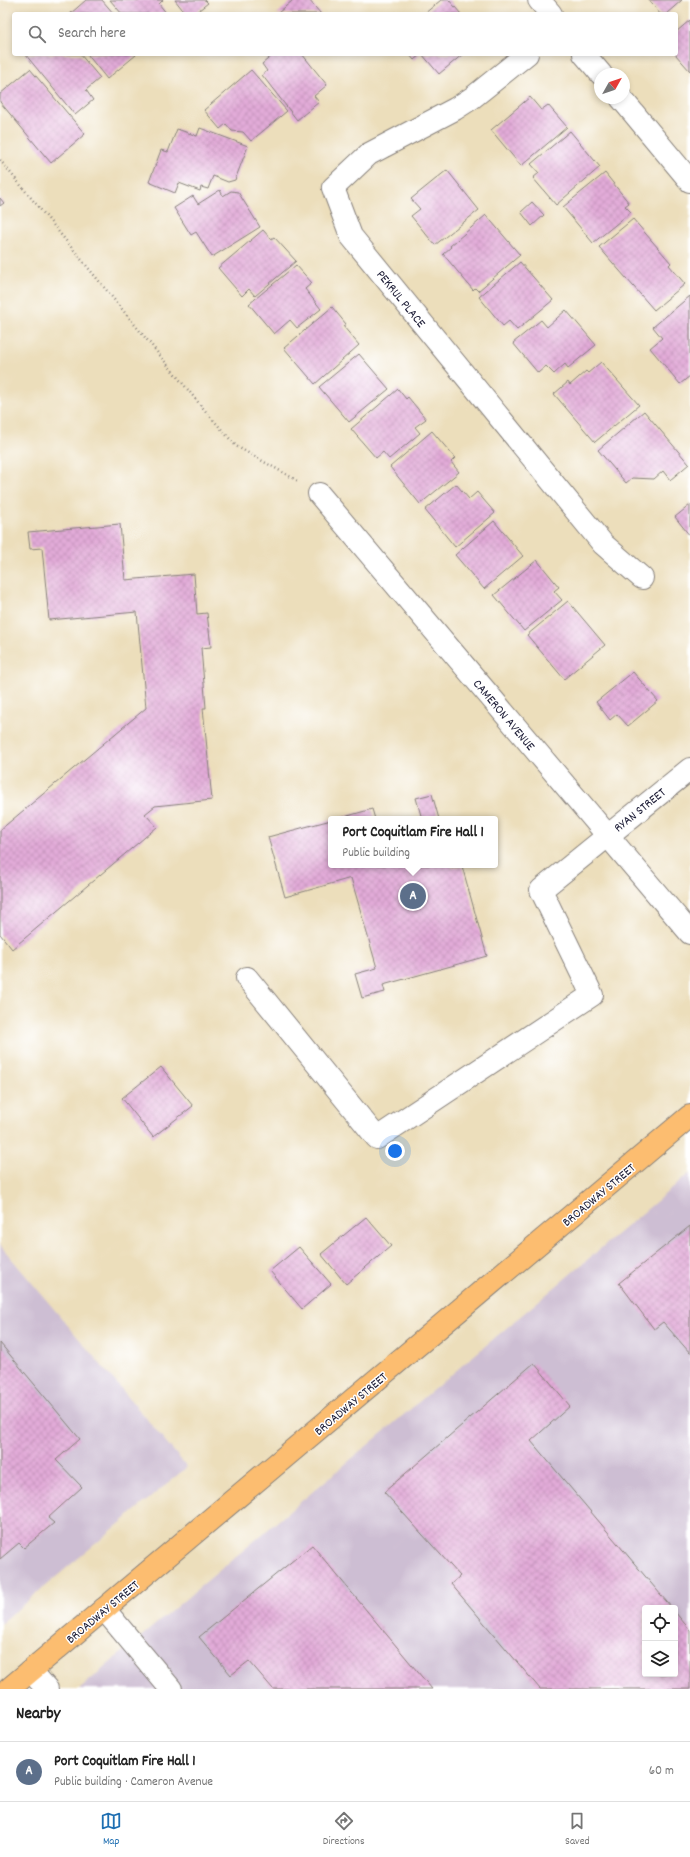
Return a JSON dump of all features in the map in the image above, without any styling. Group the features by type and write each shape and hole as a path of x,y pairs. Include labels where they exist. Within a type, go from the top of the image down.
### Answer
{"main road":[{"name":"BROADWAY STREET","path":"9,1689 690,1116"}],"street":[{"path":"539,0 549,12"},
{"name":"PEKRUL PLACE","path":"524,56 472,98 455,109 369,154 333,188 351,236 603,544 642,578"},
{"path":"586,56 596,68"},
{"path":"626,104 690,181"},
{"name":"CAMERON AVENUE","path":"319,494 690,934"},
{"name":"RYAN STREET","path":"247,978 377,1138 592,995 541,890 690,769"},
{"path":"104,1609 171,1689"},
{"path":"31,1671 47,1689"}],"path":[{"path":"0,160 236,446 319,494"}],"shaded area":[{"path":"690,1173 690,1689 79,1689"},
{"path":"0,1245 187,1467 0,1624"}],"building":[{"path":"86,0 102,0 112,12 72,12"},
{"path":"110,0 163,0 159,4 165,12 120,12"},
{"path":"175,0 205,0 208,3 197,12 184,12"},
{"path":"293,0 309,0 319,12 279,12"},
{"path":"441,0 449,0 459,12 426,12"},
{"path":"649,0 682,0 668,12 658,12"},
{"path":"690,20 690,71 677,56 678,56 678,30"},
{"path":"27,56 82,56 100,78 86,90 93,100 75,115"},
{"path":"89,56 135,56 107,79"},
{"path":"272,56 304,56 327,85 314,96 319,102 297,120 262,75 267,71 262,64"},
{"path":"411,56 419,56 414,60"},
{"path":"424,56 461,56 439,74"},
{"path":"30,69 85,134 51,163 0,102 0,94"},
{"path":"251,70 287,111 251,141 243,132 232,131 226,124 220,129 204,110"},
{"path":"530,97 541,110 548,105 567,127 521,166 491,130"},
{"path":"200,128 248,146 235,180 228,182 213,176 208,189 201,187 200,191 179,183 175,193 149,182 161,150 168,152 177,129 197,136"},
{"path":"570,131 600,167 556,205 533,178 539,173 531,164"},
{"path":"447,170 479,210 435,245 411,216 420,209 411,199"},
{"path":"605,173 629,203 625,206 631,212 593,243 563,207"},
{"path":"220,190 223,196 231,191 238,192 260,227 212,257 196,232 191,235 174,208 193,196 198,204"},
{"path":"0,198 4,203 0,206"},
{"path":"532,202 544,215 532,226 521,212"},
{"path":"486,215 520,255 478,291 475,288 473,290 443,254 451,247 450,246"},
{"path":"633,219 671,263 669,265 685,284 654,310 599,247"},
{"path":"263,230 271,239 274,237 296,261 255,296 249,289 242,296 218,268"},
{"path":"520,262 553,300 517,330 509,321 503,326 479,297"},
{"path":"296,265 312,283 305,289 321,309 297,328 290,320 274,334 249,304"},
{"path":"690,296 690,376 680,384 650,348 662,338 653,327"},
{"path":"332,307 346,324 343,326 359,345 315,384 284,348"},
{"path":"566,310 596,345 568,368 565,364 554,374 546,366 538,373 513,343 541,320 547,327"},
{"path":"359,354 389,389 349,422 319,387"},
{"path":"601,362 639,405 595,442 554,394 568,382 570,385 586,371 588,373"},
{"path":"398,389 406,399 408,397 426,419 415,427 420,433 389,459 383,452 376,458 351,429"},
{"path":"644,411 689,464 670,480 663,471 654,479 632,478 626,483 598,450"},
{"path":"432,431 455,458 451,462 459,472 420,504 390,467"},
{"path":"456,484 469,499 477,492 495,513 455,547 425,510"},
{"path":"690,505 690,536 675,517"},
{"path":"494,521 523,556 484,589 455,555"},
{"path":"120,524 125,580 194,574 197,614 207,613 211,647 201,648 206,708 203,708 212,800 155,806 145,814 157,827 12,949 0,934 0,830 146,708 137,612 49,620 42,548 30,549 28,532"},
{"path":"537,560 559,587 554,591 562,600 524,631 494,595"},
{"path":"568,601 605,645 564,679 527,635"},
{"path":"633,672 658,701 628,726 617,714 610,720 596,702"},
{"path":"432,794 438,816 421,816 416,798"},
{"path":"372,809 374,816 348,816"},
{"path":"328,821 328,868 463,868 487,956 383,985 385,992 362,998 355,974 377,968 351,878 285,897 268,837"},
{"path":"161,1067 193,1106 153,1137 122,1098"},
{"path":"366,1217 391,1246 346,1284 321,1254"},
{"path":"690,1226 690,1353 663,1322 654,1329 619,1283"},
{"path":"299,1247 331,1284 302,1309 270,1271"},
{"path":"0,1343 80,1439 56,1460 82,1487 48,1518 54,1523 24,1548 19,1543 0,1559"},
{"path":"534,1363 570,1406 531,1441 669,1605 642,1605 642,1677 678,1677 678,1616 690,1630 690,1689 540,1689 451,1584 460,1576 384,1492"},
{"path":"312,1545 432,1689 273,1689 249,1661 231,1675 199,1637"}],"place":[{"name":"Port Coquitlam Fire Hall 1","path":"413,896"}]}
